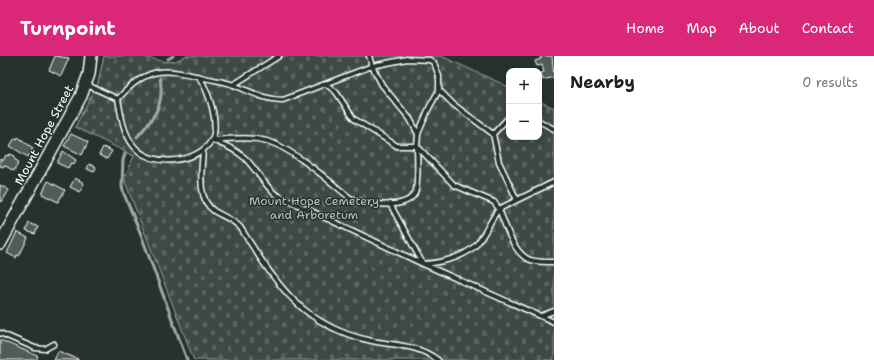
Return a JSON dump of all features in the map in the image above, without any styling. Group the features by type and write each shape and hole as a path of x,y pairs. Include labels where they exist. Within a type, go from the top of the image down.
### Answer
{"street":[{"name":"Mount Hope Street","path":"0,244 81,96 91,56"}],"lane":[{"path":"233,85 279,56"},
{"path":"369,56 372,66 382,85 410,119 418,134"},
{"path":"118,99 132,84 151,73 174,71 233,85 258,96 273,100 289,98 372,66 407,59 430,60 434,63 439,76 439,90 429,108 418,134 415,192 410,198 402,203 369,203 350,198 283,148 267,141 240,139 212,140"},
{"path":"118,99 126,133 133,146 143,154 166,160 191,157 203,150 212,140 214,124 207,88 199,77"},
{"path":"85,84 118,99"},
{"path":"326,84 336,92 354,119 397,146 417,146 454,185 494,202 499,209 509,234 519,251 526,259 554,262"},
{"path":"439,90 453,104 493,134 499,162 517,200"},
{"path":"493,134 506,120"},
{"path":"542,123 554,129"},
{"path":"212,140 229,147 246,158 268,188 275,194 423,264 554,322"},
{"path":"203,150 202,190 208,206 234,220 285,292 302,309 321,322 345,333 372,341 414,347 425,351 438,360"},
{"path":"423,264 438,263 466,252 475,245 499,209 554,182"},
{"path":"390,204 423,264"},
{"path":"540,316 554,311"},
{"path":"0,333 35,348 45,349 54,344"}],"green space":[{"name":"Mount Hope Cemetery and Arboretum","path":"104,56 139,56 168,62 179,60 185,56 441,56 506,86 506,140 542,140 542,102 554,108 554,360 194,360 124,179 134,156 75,127 98,83"}],"building":[{"path":"55,56 69,58 61,76 49,70"},
{"path":"540,56 552,56 554,77 543,80 542,73 544,72 542,65 537,66 535,61 541,59"},
{"path":"71,134 88,142 82,155 64,146"},
{"path":"18,137 33,148 28,157 10,146 15,138 17,139"},
{"path":"103,147 112,151 107,159 99,155"},
{"path":"63,151 76,160 74,164 71,163 68,168 57,163"},
{"path":"10,154 15,156 14,159 19,162 14,171 4,165 3,167 0,166 0,159 3,161 6,155 8,156"},
{"path":"89,164 96,167 94,172 87,169"},
{"path":"75,178 84,183 80,192 70,187"},
{"path":"48,181 65,190 58,202 42,194"},
{"path":"0,185 9,190 2,202 0,201"},
{"path":"29,223 38,227 35,234 26,231"},
{"path":"17,232 28,238 19,256 17,255 16,258 7,253"},
{"path":"0,340 38,356 36,360 0,360"},
{"path":"58,351 78,359 78,360 54,360"}],"waterway":[{"path":"168,59 173,56"},
{"path":"137,137 157,110 161,96 160,78"},
{"path":"125,154 123,160 122,187 124,194 140,232 187,360"}]}
